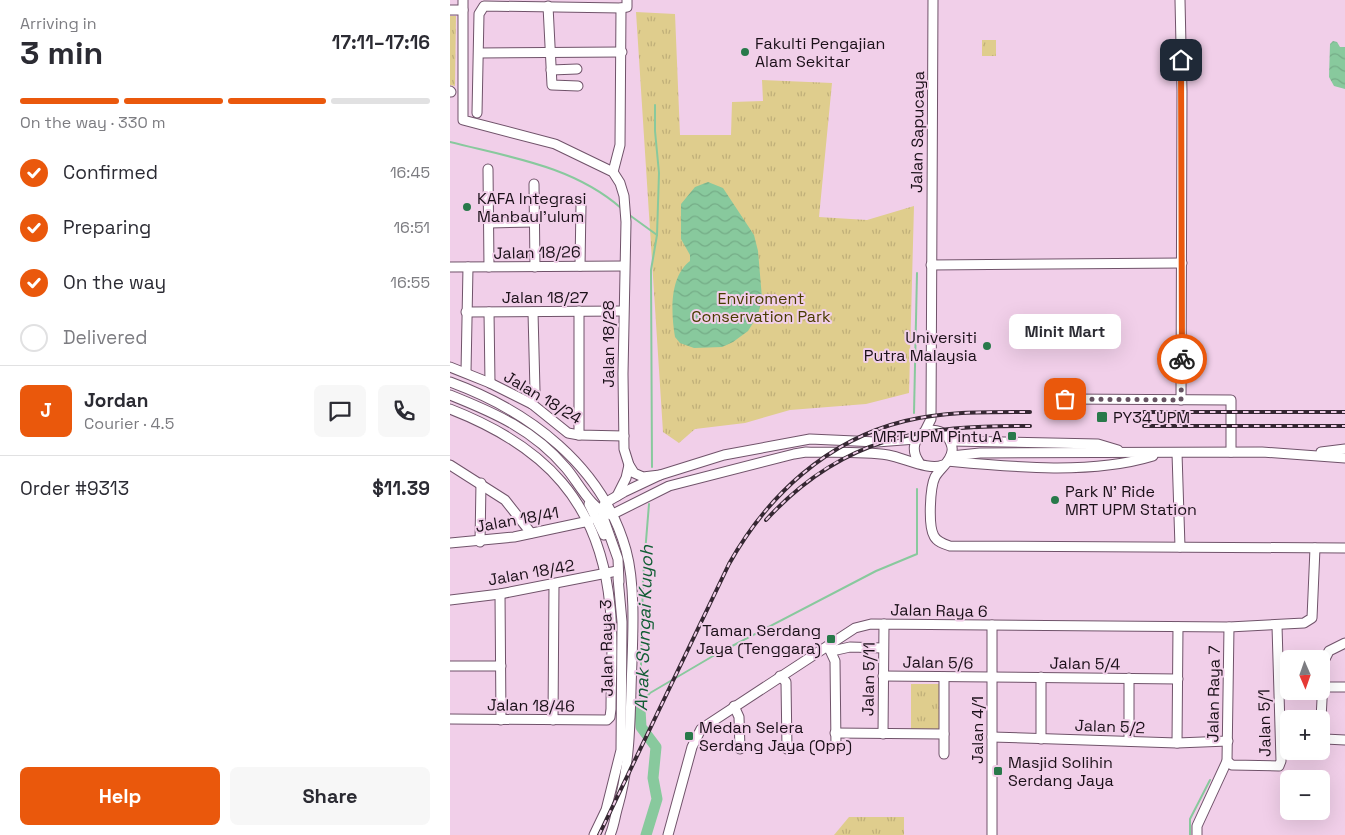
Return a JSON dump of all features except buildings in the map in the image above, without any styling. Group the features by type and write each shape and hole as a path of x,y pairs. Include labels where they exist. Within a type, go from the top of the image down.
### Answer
{"street":[{"path":"463,0 463,120 555,144 614,172 620,145 624,5 484,6 479,14 477,113"},
{"name":"Jalan Sapucaya","path":"931,418 933,0"},
{"path":"1180,0 1181,400"},
{"path":"548,6 549,53 553,86 578,86"},
{"path":"450,10 463,10"},
{"path":"463,37 479,36"},
{"path":"479,54 622,52"},
{"path":"551,70 577,69"},
{"path":"488,169 489,267"},
{"name":"Jalan 18/28","path":"614,172 620,183 626,222 623,311 624,449 629,465"},
{"path":"534,184 535,266"},
{"path":"580,266 581,205"},
{"path":"489,222 535,222"},
{"path":"931,265 1182,263"},
{"name":"Jalan 18/26","path":"450,268 624,266"},
{"path":"466,372 468,267"},
{"path":"579,311 579,436"},
{"name":"Jalan 18/27","path":"466,312 623,311"},
{"path":"489,312 490,383"},
{"path":"532,404 535,391 534,312"},
{"name":"Jalan 18/24","path":"450,368 466,372 532,404 568,433 579,436 624,436"},
{"path":"450,382 472,390 519,413 546,432 576,461 605,507 618,559 619,582"},
{"path":"450,395 511,421 542,444 605,507 622,510 669,486 806,452 887,455 919,462 930,468 947,461 980,453 1231,452 1308,454 1345,458"},
{"path":"1065,399 1231,400 1231,452"},
{"path":"450,409 509,436 549,468 576,500 589,521 606,574"},
{"path":"931,418 937,430"},
{"path":"605,507 617,496 660,475 724,454 810,439 877,442 916,438 925,431 931,418"},
{"path":"925,431 937,430 943,432 951,444 980,453"},
{"path":"916,438 913,451 919,462"},
{"path":"951,444 1098,444 1141,453"},
{"path":"951,444 947,461 932,484 932,528 934,536 941,543 950,546 1345,548"},
{"path":"1308,454 1345,449"},
{"path":"947,461 1005,467 1103,466 1128,463 1160,453"},
{"path":"1177,453 1180,547"},
{"path":"450,465 506,500 531,533"},
{"path":"617,496 626,478 629,465"},
{"path":"629,465 634,473 643,477 660,475"},
{"name":"Jalan Raya 3","path":"566,468 594,513 610,549 619,582 622,622 621,750 606,810 594,835"},
{"path":"480,542 481,483"},
{"name":"Jalan Raya 3","path":"605,507 626,550 631,585 630,732 627,772 610,835"},
{"path":"616,527 622,510"},
{"name":"Jalan 18/41","path":"450,543 480,542 589,521"},
{"name":"Jalan Raya 6","path":"668,835 699,733 706,724 780,676 830,648 855,628 884,624 1229,627 1277,626 1310,621 1313,613 1315,548"},
{"name":"Jalan 18/42","path":"450,600 500,594 617,571"},
{"name":"Jalan 18/46","path":"450,719 603,721 610,717 611,608 606,574"},
{"path":"553,720 554,584"},
{"path":"500,594 501,720"},
{"name":"Jalan 5/11","path":"882,734 884,624"},
{"name":"Jalan 4/1","path":"992,625 992,835"},
{"name":"Jalan 5/1","path":"1228,761 1232,765 1263,766 1279,766 1281,761 1277,626"},
{"path":"1177,743 1178,627"},
{"name":"Jalan Raya 7","path":"1228,761 1229,627"},
{"path":"1330,650 1343,643"},
{"path":"836,746 835,661 830,648 883,648"},
{"path":"450,666 501,666"},
{"path":"780,676 786,682 787,750"},
{"name":"Jalan 5/6","path":"883,676 992,677"},
{"path":"944,677 944,754"},
{"name":"Jalan 5/4","path":"992,677 1178,679"},
{"path":"1041,677 1041,739"},
{"path":"1129,678 1129,741"},
{"path":"1330,687 1345,687"},
{"path":"734,706 739,717 740,749"},
{"path":"836,733 944,734"},
{"name":"Jalan 5/2","path":"992,737 1177,743 1228,740"},
{"path":"1330,738 1345,740"},
{"path":"1197,835 1197,826 1228,761"}],"green space":[{"name":"Enviroment Conservation Park","path":"636,12 675,14 680,135 731,135 732,102 763,101 762,80 832,83 819,217 867,220 914,206 909,393 866,404 790,410 745,423 695,429 679,443 663,432"},
{"path":"450,16 456,16 455,86 450,85"},
{"path":"982,40 996,40 996,56 982,56"},
{"path":"911,684 942,684 942,730 911,730"},
{"path":"849,817 904,817 904,835 834,835"}],"water":[{"path":"1333,41 1337,42 1340,47 1345,47 1345,89 1334,86 1329,77 1330,44"},
{"path":"708,182 723,188 754,235 758,251 762,298 758,315 748,331 733,342 722,347 694,348 680,343 675,337 672,307 678,276 690,261 690,255 681,239 681,204 695,187"}],"waterway":[{"name":"Anak Sungai Kuyoh","path":"652,467 651,270 657,235 659,173 655,131 655,105"},
{"name":"Anak Sungai Kuyoh","path":"450,142 517,158 561,173 582,182 621,208"},
{"name":"Anak Sungai Kuyoh","path":"628,214 657,235"},
{"path":"914,413 917,273"},
{"path":"640,709 642,702 650,693 713,656 876,571 917,554 917,489"},
{"name":"Anak Sungai Kuyoh","path":"640,707 643,578 649,504"},
{"name":"Anak Sungai Kuyoh","path":"640,709 641,727 656,747 653,778 657,799 646,835"},
{"path":"1190,835 1190,819 1210,780"}],"railway":[{"path":"599,835 729,564 744,539 781,494 802,474 825,457 850,442 877,430 905,421 936,415 1030,412"},
{"path":"1144,412 1345,412"},
{"path":"766,520 795,492 825,470 855,453 886,441 919,433 954,428 1030,426"},
{"path":"1144,426 1345,426"}],"way so far":[{"path":"1065,399 1181,400 1182,359"}],"place":[{"name":"Fakulti Pengajian Alam Sekitar","path":"745,52"},
{"name":"KAFA Integrasi Manbaul'ulum","path":"467,207"},
{"name":"Universiti Putra Malaysia","path":"987,346"},
{"name":"Minit Mart","path":"1065,399"},
{"name":"PY34 UPM","path":"1102,417"},
{"name":"MRT UPM Pintu A","path":"1012,436"},
{"name":"Park N’ Ride MRT UPM Station","path":"1055,500"},
{"name":"Taman Serdang Jaya (Tenggara)","path":"831,639"},
{"name":"Medan Selera Serdang Jaya (Opp)","path":"689,736"},
{"name":"Masjid Solihin Serdang Jaya","path":"998,771"}],"route":[{"path":"1181,60 1182,359"}]}
